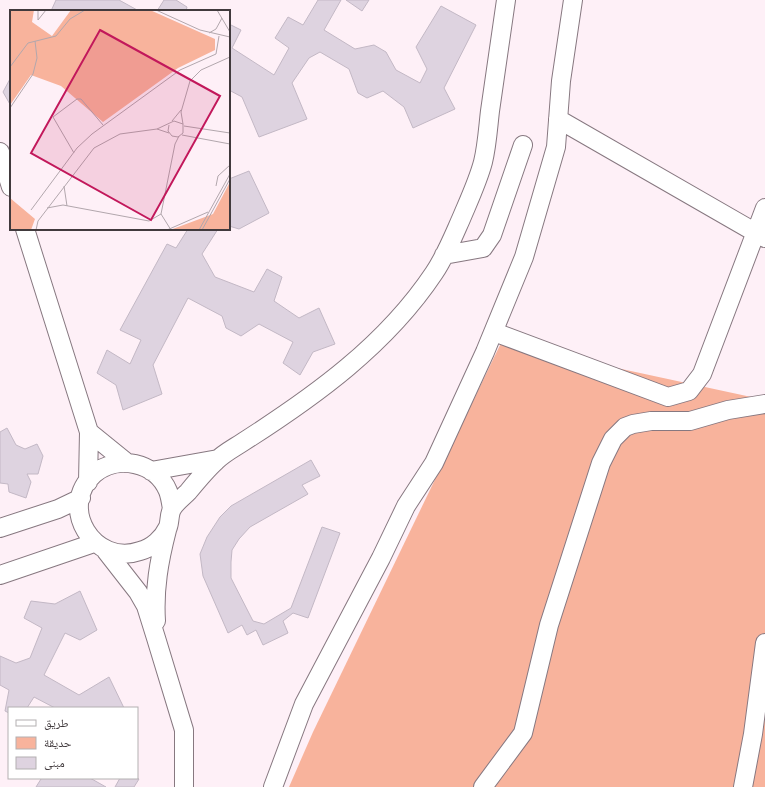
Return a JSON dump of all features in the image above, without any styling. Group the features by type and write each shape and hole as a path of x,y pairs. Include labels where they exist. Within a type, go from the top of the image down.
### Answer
{"street":[{"path":"172,509 218,459 285,415 341,374 384,334 414,300 435,272 472,193 483,162 506,0"},
{"path":"273,787 304,704 381,558 406,506 434,464 494,332 524,258 556,147 561,81 573,0"},
{"path":"558,119 760,236"},
{"path":"444,255 483,248 492,235 523,145"},
{"path":"0,152 10,184"},
{"path":"494,332 668,397 689,391 702,374 760,236 765,208"},
{"path":"25,230 90,432 88,482"},
{"path":"483,787 523,733 549,625 601,463 613,439 625,427 641,422 690,421 728,410 765,404"},
{"path":"90,432 126,462"},
{"path":"151,471 218,459"},
{"path":"156,638 156,582 158,564 172,509 169,492 159,476 144,466 126,462 109,465 93,475 83,490 79,507 82,525 138,592 146,606 184,730 184,787"},
{"path":"0,528 58,509 81,498"},
{"path":"0,575 100,547 124,554 142,551 157,542 168,527"},
{"path":"743,787 753,734 765,644"}],"green space":[{"path":"501,343 765,400 765,787 289,787 313,732"}],"building":[{"path":"56,0 119,0 137,10 51,10"},
{"path":"164,0 176,0 187,7 186,10 158,10"},
{"path":"318,0 341,0 324,30 355,49 374,45 386,52 396,70 420,83 427,69 416,47 441,6 476,25 444,88 455,109 413,128 404,107 383,91 367,98 358,93 349,69 320,52 309,58 292,83 307,119 259,137 242,97 230,91 230,24 241,30 232,48 274,75 289,48 275,38 288,17 303,25"},
{"path":"346,0 369,0 362,11"},
{"path":"10,79 10,104 3,92"},
{"path":"249,171 269,213 239,229 230,226 230,179"},
{"path":"187,230 217,230 202,254 215,277 254,292 267,269 282,277 274,301 299,318 319,308 335,344 313,352 300,375 283,363 293,342 259,324 241,336 226,328 222,316 188,298 153,365 162,394 123,410 116,385 97,373 107,350 130,364 141,340 120,330 167,244 176,248"},
{"path":"7,428 16,445 25,449 37,444 43,456 38,474 27,474 31,482 26,498 9,492 8,484 0,483 0,432"},
{"path":"311,460 320,476 302,485 308,494 250,527 239,539 232,550 231,562 231,578 253,621 264,624 291,608 322,527 340,533 308,618 293,613 283,621 288,633 263,645 256,630 247,635 242,625 228,633 203,576 200,554 207,537 220,517 231,506"},
{"path":"80,591 97,630 80,640 65,633 44,675 79,695 109,677 124,707 53,707 34,697 28,707 8,707 8,712 5,711 9,690 0,685 0,656 16,663 30,658 42,628 24,618 31,601 55,604"},
{"path":"41,779 92,779 106,787 36,787"},
{"path":"119,779 139,779 134,787 115,787"}]}
